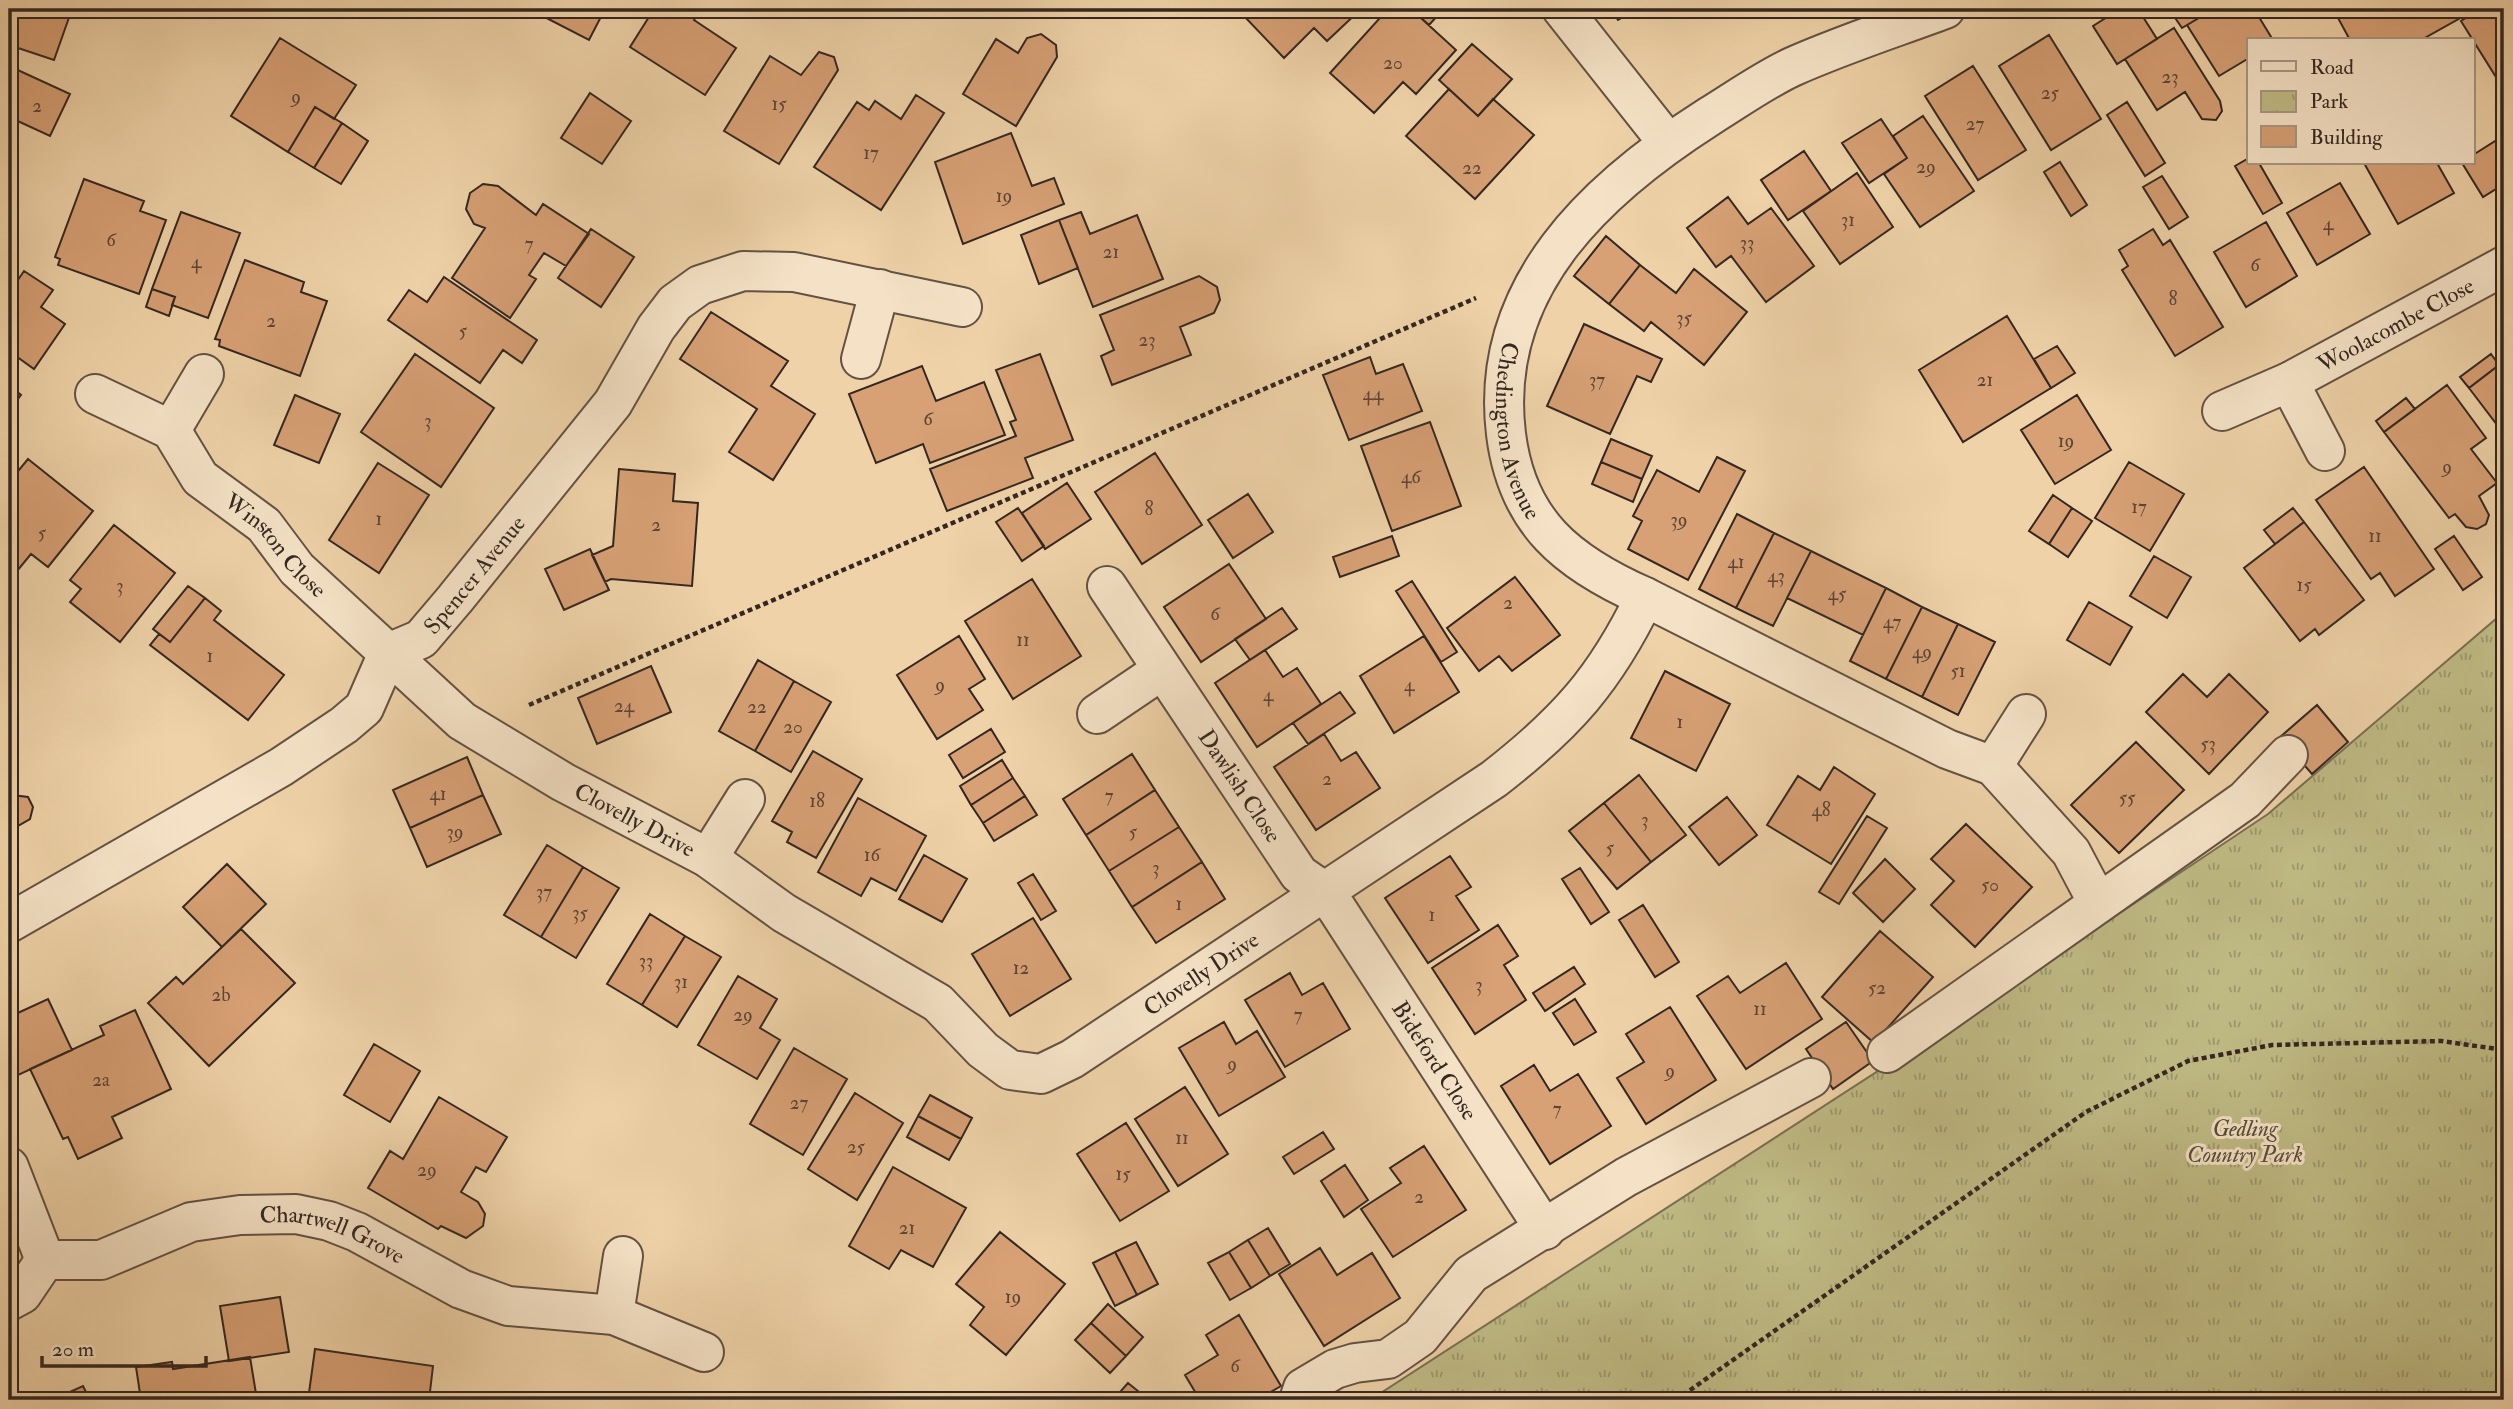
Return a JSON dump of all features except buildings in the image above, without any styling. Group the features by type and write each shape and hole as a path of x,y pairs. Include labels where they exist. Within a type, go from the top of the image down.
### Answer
{"street":[{"path":"1562,9 1668,143"},
{"name":"Chedington Avenue","path":"1945,9 1791,68 1668,143 1619,183 1569,234 1538,273 1518,317 1506,360 1503,411 1516,474 1525,502 1542,529 1601,578 1645,597 1947,749 1993,766 2071,852 2098,903"},
{"name":"Woolacombe Close","path":"2222,411 2289,382 2504,266"},
{"name":"Spencer Avenue","path":"388,653 421,639 455,599 613,403 656,328 683,297 721,276 766,270 794,272 962,307"},
{"path":"861,359 880,289"},
{"path":"95,394 171,430 204,374"},
{"path":"2289,382 2325,451"},
{"name":"Winston Close","path":"171,430 200,478 264,525 298,569 474,728"},
{"name":"Dawlish Close","path":"1107,586 1299,874 1325,892"},
{"name":"Clovelly Drive","path":"474,728 563,782 708,858 784,913 938,1003 983,1050 1010,1070 1041,1074 1072,1059 1325,892 1494,779 1548,737 1591,689 1645,597"},
{"path":"9,923 281,767 344,725 364,708 388,653"},
{"path":"1097,714 1162,670"},
{"path":"1993,766 2026,714"},
{"path":"1887,1053 2245,800 2288,755"},
{"name":"Clovelly Drive","path":"708,858 746,799"},
{"name":"Bideford Close","path":"1325,892 1545,1230"},
{"path":"1299,1400 1303,1388 1335,1369 1355,1363 1388,1359 1420,1337 1471,1274 1626,1177 1811,1078"},
{"path":"9,1167 45,1260 22,1294 9,1301"},
{"name":"Chartwell Grove","path":"45,1260 102,1260 191,1222 240,1215 296,1214 329,1221 357,1231 461,1289 508,1306 614,1315 704,1352"},
{"path":"614,1315 623,1256"}],"path":[{"path":"474,728 1538,273"},
{"path":"1676,1400 2085,1112 2189,1061 2272,1045 2441,1041 2504,1050"}],"green space":[{"name":"Gedling Country Park","path":"2504,612 2504,1400 1370,1400 2054,957 2268,814"}]}
